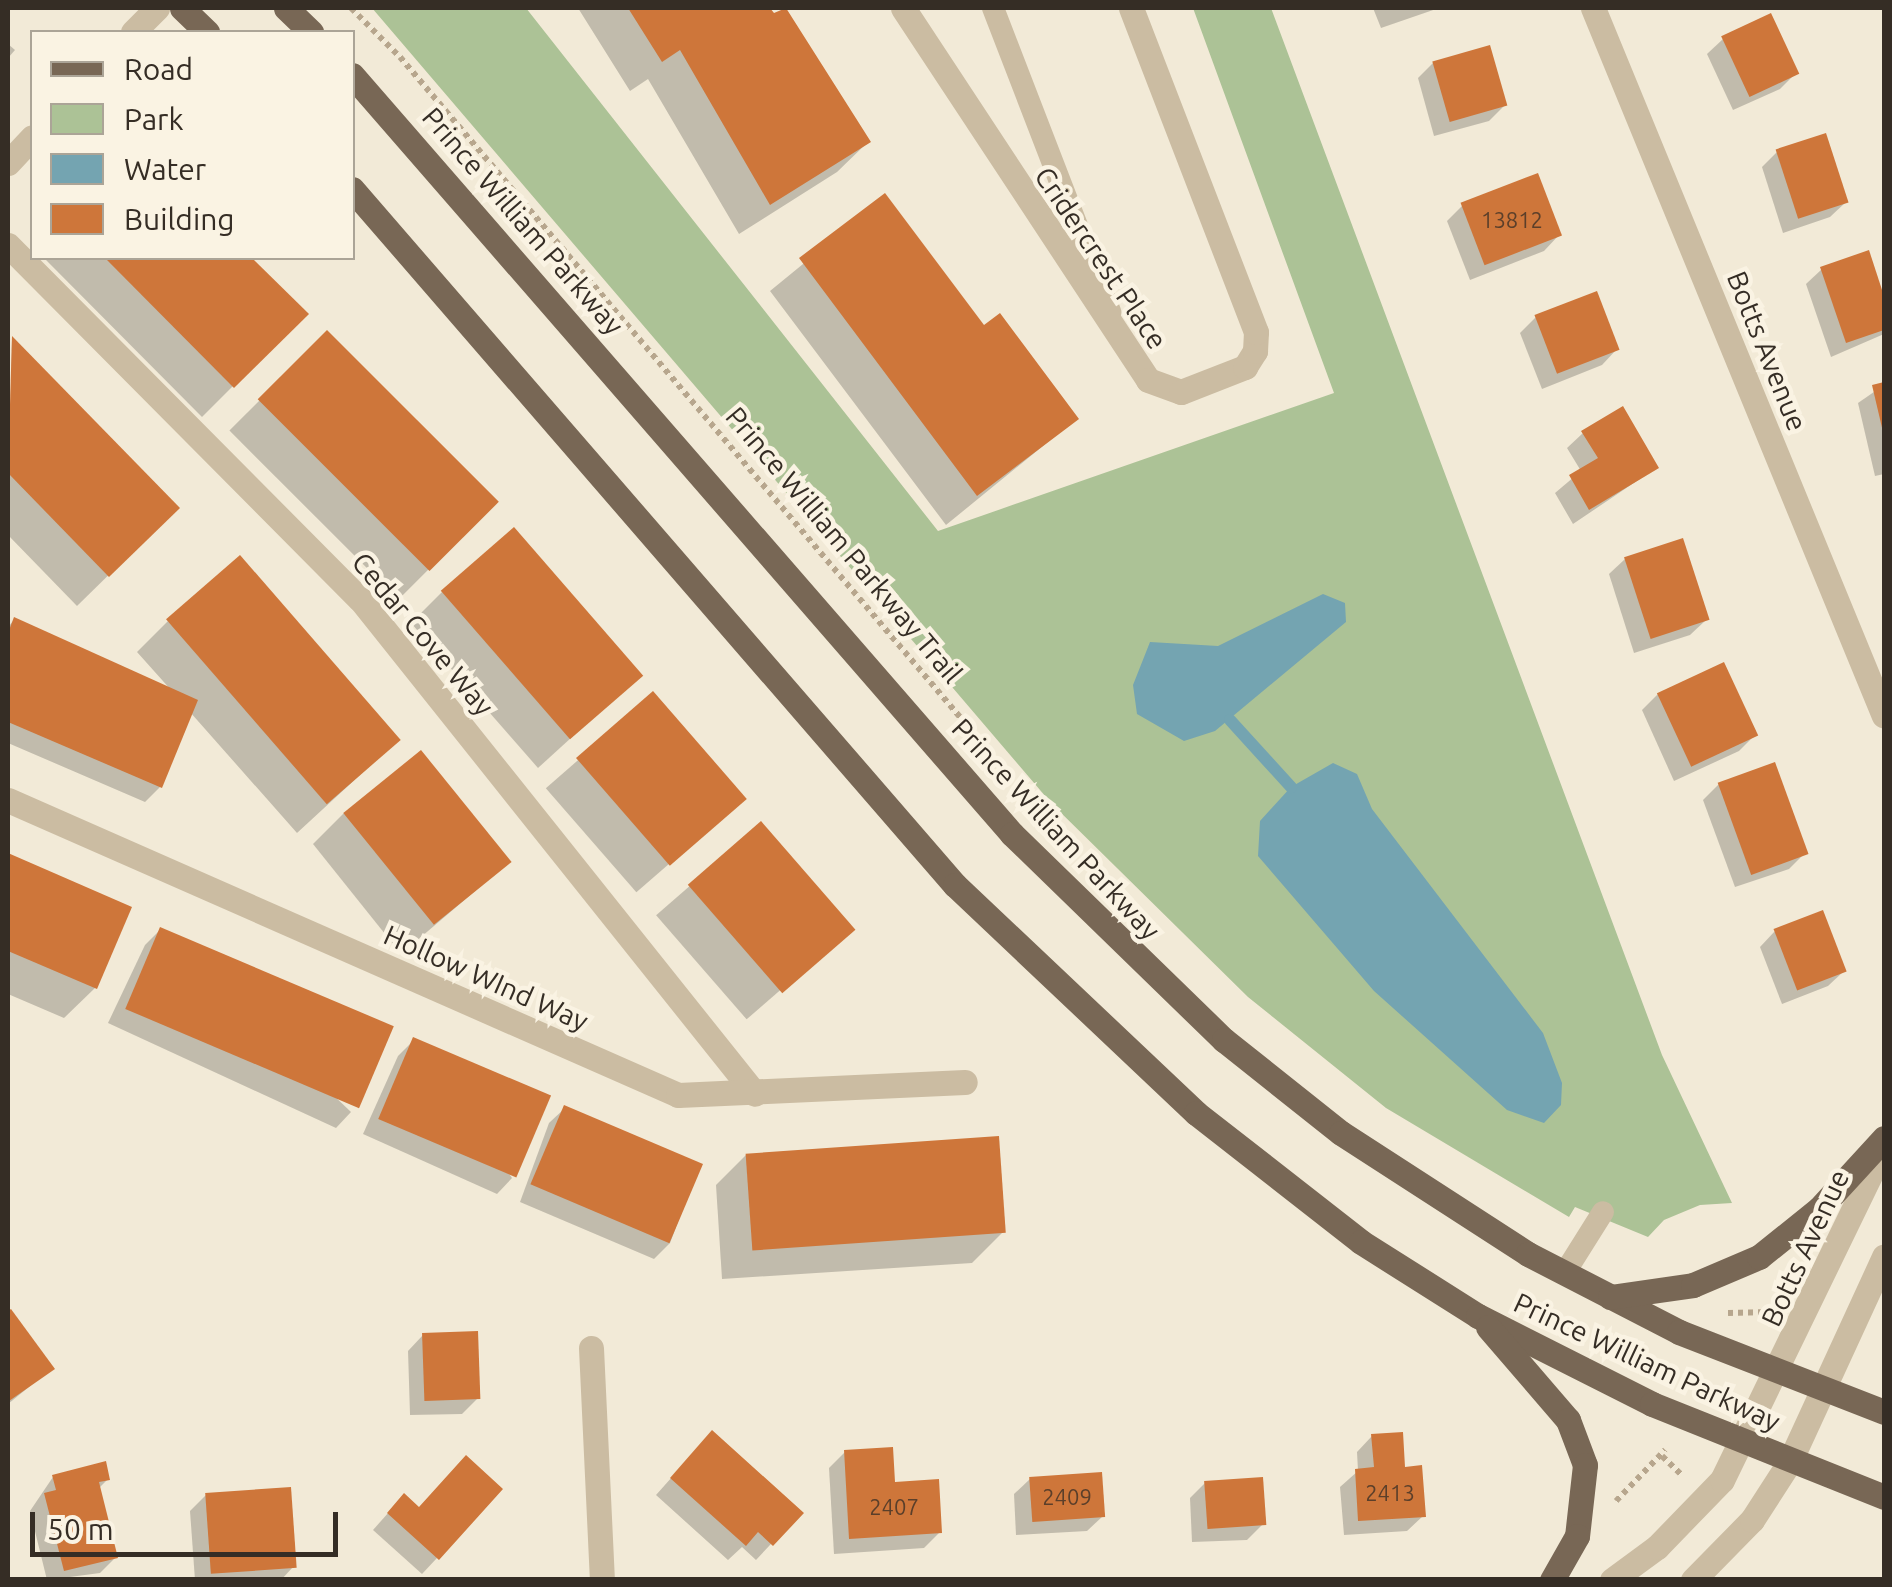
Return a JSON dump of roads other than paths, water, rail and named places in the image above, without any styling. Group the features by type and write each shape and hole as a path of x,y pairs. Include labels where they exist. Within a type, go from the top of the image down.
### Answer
{"main road":[{"path":"182,8 205,30"},
{"path":"286,8 308,30"},
{"name":"Prince William Parkway","path":"355,78 1012,834 1115,941 1224,1040 1341,1133 1564,1274 1778,1374 1884,1412"},
{"name":"Prince William Parkway","path":"355,192 909,834 1006,937 1273,1176 1478,1316 1745,1444 1884,1497"},
{"path":"1608,1297 1693,1286 1759,1257 1819,1210 1884,1138"},
{"path":"1478,1316 1568,1420 1582,1453 1584,1512 1552,1580"}],"street":[{"path":"135,30 157,8"},
{"name":"Cridercrest Place","path":"903,8 1148,380 1181,392 1245,367 1256,351 1256,332 1131,8"},
{"name":"Botts Avenue","path":"1593,8 1884,716"},
{"path":"8,163 30,139"},
{"name":"Cedar Cove Way","path":"8,245 360,599 755,1094"},
{"name":"Hollow WInd Way","path":"8,800 678,1095 964,1082"},
{"name":"Botts Avenue","path":"1612,1580 1685,1522 1745,1444 1884,1146"},
{"path":"1693,1580 1752,1520 1790,1461 1884,1257"},
{"path":"590,1348 602,1580"}],"lane":[{"path":"993,8 1121,340"},
{"path":"1564,1274 1603,1212"}],"water":[{"path":"1323,594 1345,603 1346,622 1215,731 1184,741 1137,714 1133,685 1150,642 1218,646"},
{"path":"1333,763 1357,774 1372,809 1543,1033 1562,1083 1561,1105 1544,1123 1507,1110 1374,991 1258,856 1260,821 1291,787"}],"waterway":[{"path":"1230,720 1291,787"}]}
